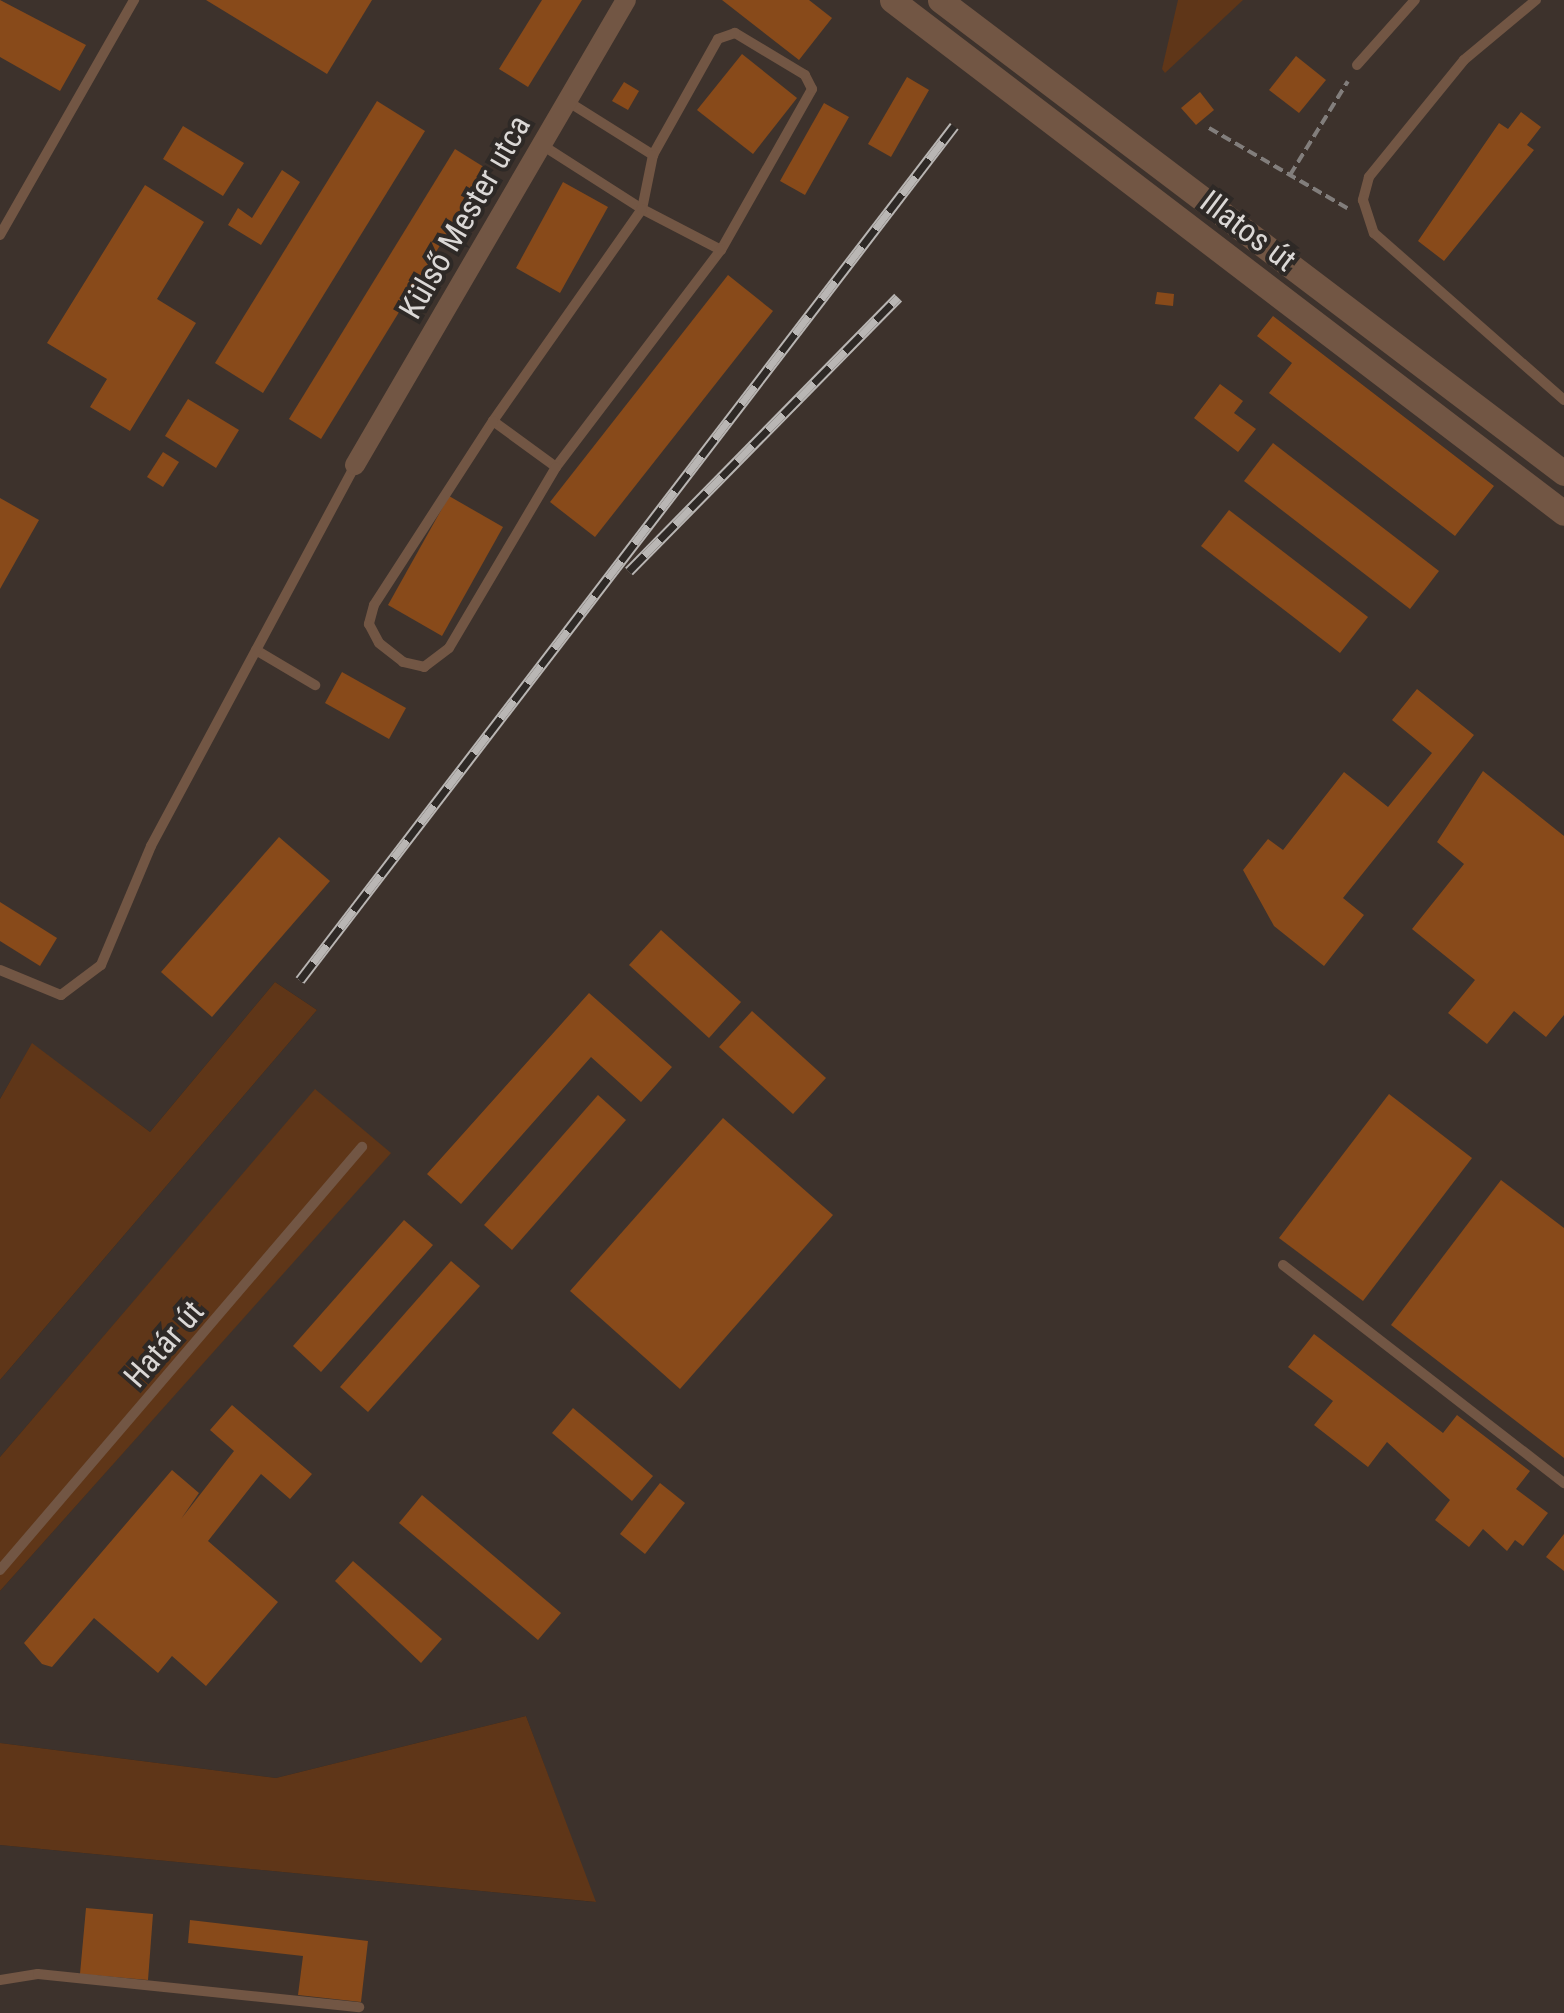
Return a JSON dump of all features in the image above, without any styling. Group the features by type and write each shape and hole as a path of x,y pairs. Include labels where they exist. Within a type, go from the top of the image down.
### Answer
{"street":[{"name":"Külső Mester utca","path":"355,465 626,0"},
{"name":"Illatos út","path":"892,0 1564,513"},
{"name":"Illatos út","path":"940,0 1564,473"}],"lane":[{"path":"0,236 134,0"},
{"path":"1357,66 1416,0"},
{"path":"1536,0 1464,60 1369,177 1366,220 1564,400"},
{"path":"726,33 805,74 808,104 722,250 556,467 449,648 424,667 404,662 379,644 369,624 374,605 493,421 642,209 652,155 726,33"},
{"path":"568,101 652,155"},
{"path":"542,145 642,209 722,250"},
{"path":"493,421 556,467"},
{"path":"0,970 61,996 91,978 256,650 355,465"},
{"path":"256,650 315,685"},
{"name":"Határ út","path":"0,1570 362,1147"},
{"path":"1283,1265 1564,1483"},
{"path":"0,1980 38,1974 358,2006"}],"path":[{"path":"1290,175 1357,66"},
{"path":"1208,128 1366,220"}],"shaded area":[{"path":"0,0 1564,0 1564,2013 0,2013 0,1845 595,1902 526,1716 276,1778 0,1743 0,1591 390,1153 315,1090 0,1457 0,1380 317,1010 275,982 150,1132 32,1044 0,1099"},
{"path":"1178,0 1243,0 1165,73 1162,69"},
{"path":"275,982 317,1010 0,1380 0,1099 32,1043 150,1132"},
{"path":"315,1089 391,1153 0,1591 0,1457"},
{"path":"526,1716 596,1902 0,1845 0,1743 276,1778"}],"building":[{"path":"0,0 86,45 60,91 0,57"},
{"path":"206,0 372,0 327,74"},
{"path":"542,0 582,0 528,87 499,69"},
{"path":"722,0 809,0 832,18 799,60"},
{"path":"742,54 797,98 753,154 697,110"},
{"path":"1296,56 1326,80 1299,113 1269,90"},
{"path":"907,77 929,90 891,157 868,144"},
{"path":"624,82 639,91 628,110 612,101"},
{"path":"1200,92 1214,110 1196,125 1181,108"},
{"path":"377,101 425,131 263,393 215,363"},
{"path":"824,103 849,117 805,195 780,181"},
{"path":"1521,112 1541,127 1527,145 1534,150 1444,261 1418,241 1499,123 1508,129"},
{"path":"183,126 244,163 223,196 163,159"},
{"path":"455,149 487,169 321,439 289,419"},
{"path":"282,170 300,182 261,245 228,225 238,208 252,218"},
{"path":"563,182 608,207 560,293 516,268"},
{"path":"145,185 204,222 157,299 196,323 130,431 90,407 107,379 47,343"},
{"path":"728,275 773,311 595,537 550,502"},
{"path":"1157,292 1174,294 1173,306 1155,304"},
{"path":"1273,316 1494,486 1455,536 1269,393 1292,363 1257,336"},
{"path":"1220,384 1243,401 1234,413 1256,429 1238,452 1194,418"},
{"path":"188,399 239,430 216,468 165,436"},
{"path":"1273,443 1439,571 1410,609 1244,481"},
{"path":"163,452 179,462 163,487 147,477"},
{"path":"449,496 503,527 442,636 388,605"},
{"path":"0,498 39,520 0,589"},
{"path":"1229,510 1368,617 1340,653 1201,546"},
{"path":"342,672 406,708 389,739 325,703"},
{"path":"1417,689 1474,735 1343,898 1364,915 1324,966 1274,926 1243,870 1268,839 1283,850 1344,772 1388,807 1432,753 1392,720"},
{"path":"1483,771 1564,836 1564,1015 1546,1037 1514,1011 1487,1044 1448,1013 1475,980 1412,929 1464,864 1437,842"},
{"path":"279,837 330,881 212,1017 161,972"},
{"path":"0,902 57,938 40,966 0,941"},
{"path":"661,930 741,1002 709,1038 629,965"},
{"path":"589,993 672,1067 641,1102 591,1057 461,1204 427,1174"},
{"path":"752,1011 826,1078 793,1114 719,1047"},
{"path":"1389,1094 1472,1158 1363,1301 1279,1238"},
{"path":"598,1095 626,1120 512,1250 484,1225"},
{"path":"723,1118 833,1215 680,1389 570,1291"},
{"path":"1501,1180 1564,1228 1564,1458 1391,1325"},
{"path":"404,1220 433,1245 321,1372 293,1346"},
{"path":"451,1261 480,1286 368,1412 340,1387"},
{"path":"1314,1334 1443,1433 1457,1415 1530,1471 1516,1489 1548,1513 1523,1546 1515,1540 1507,1551 1483,1529 1469,1547 1435,1520 1450,1500 1387,1442 1368,1467 1314,1425 1333,1401 1288,1367"},
{"path":"232,1405 312,1474 290,1499 261,1474 208,1541 278,1602 206,1686 172,1656 158,1673 94,1618 52,1667 42,1664 24,1643 172,1470 199,1493 181,1519 234,1451 210,1430"},
{"path":"573,1408 653,1476 632,1501 552,1433"},
{"path":"660,1483 685,1503 645,1554 620,1534"},
{"path":"422,1495 561,1613 538,1640 399,1523"},
{"path":"1564,1534 1564,1571 1546,1557"},
{"path":"353,1561 442,1639 421,1663 335,1581"},
{"path":"86,1908 153,1914 148,1980 80,1974"},
{"path":"190,1920 368,1941 361,2002 298,1995 303,1956 188,1943"}],"railway":[{"path":"300,980 954,126"},
{"path":"629,571 898,297"}]}
